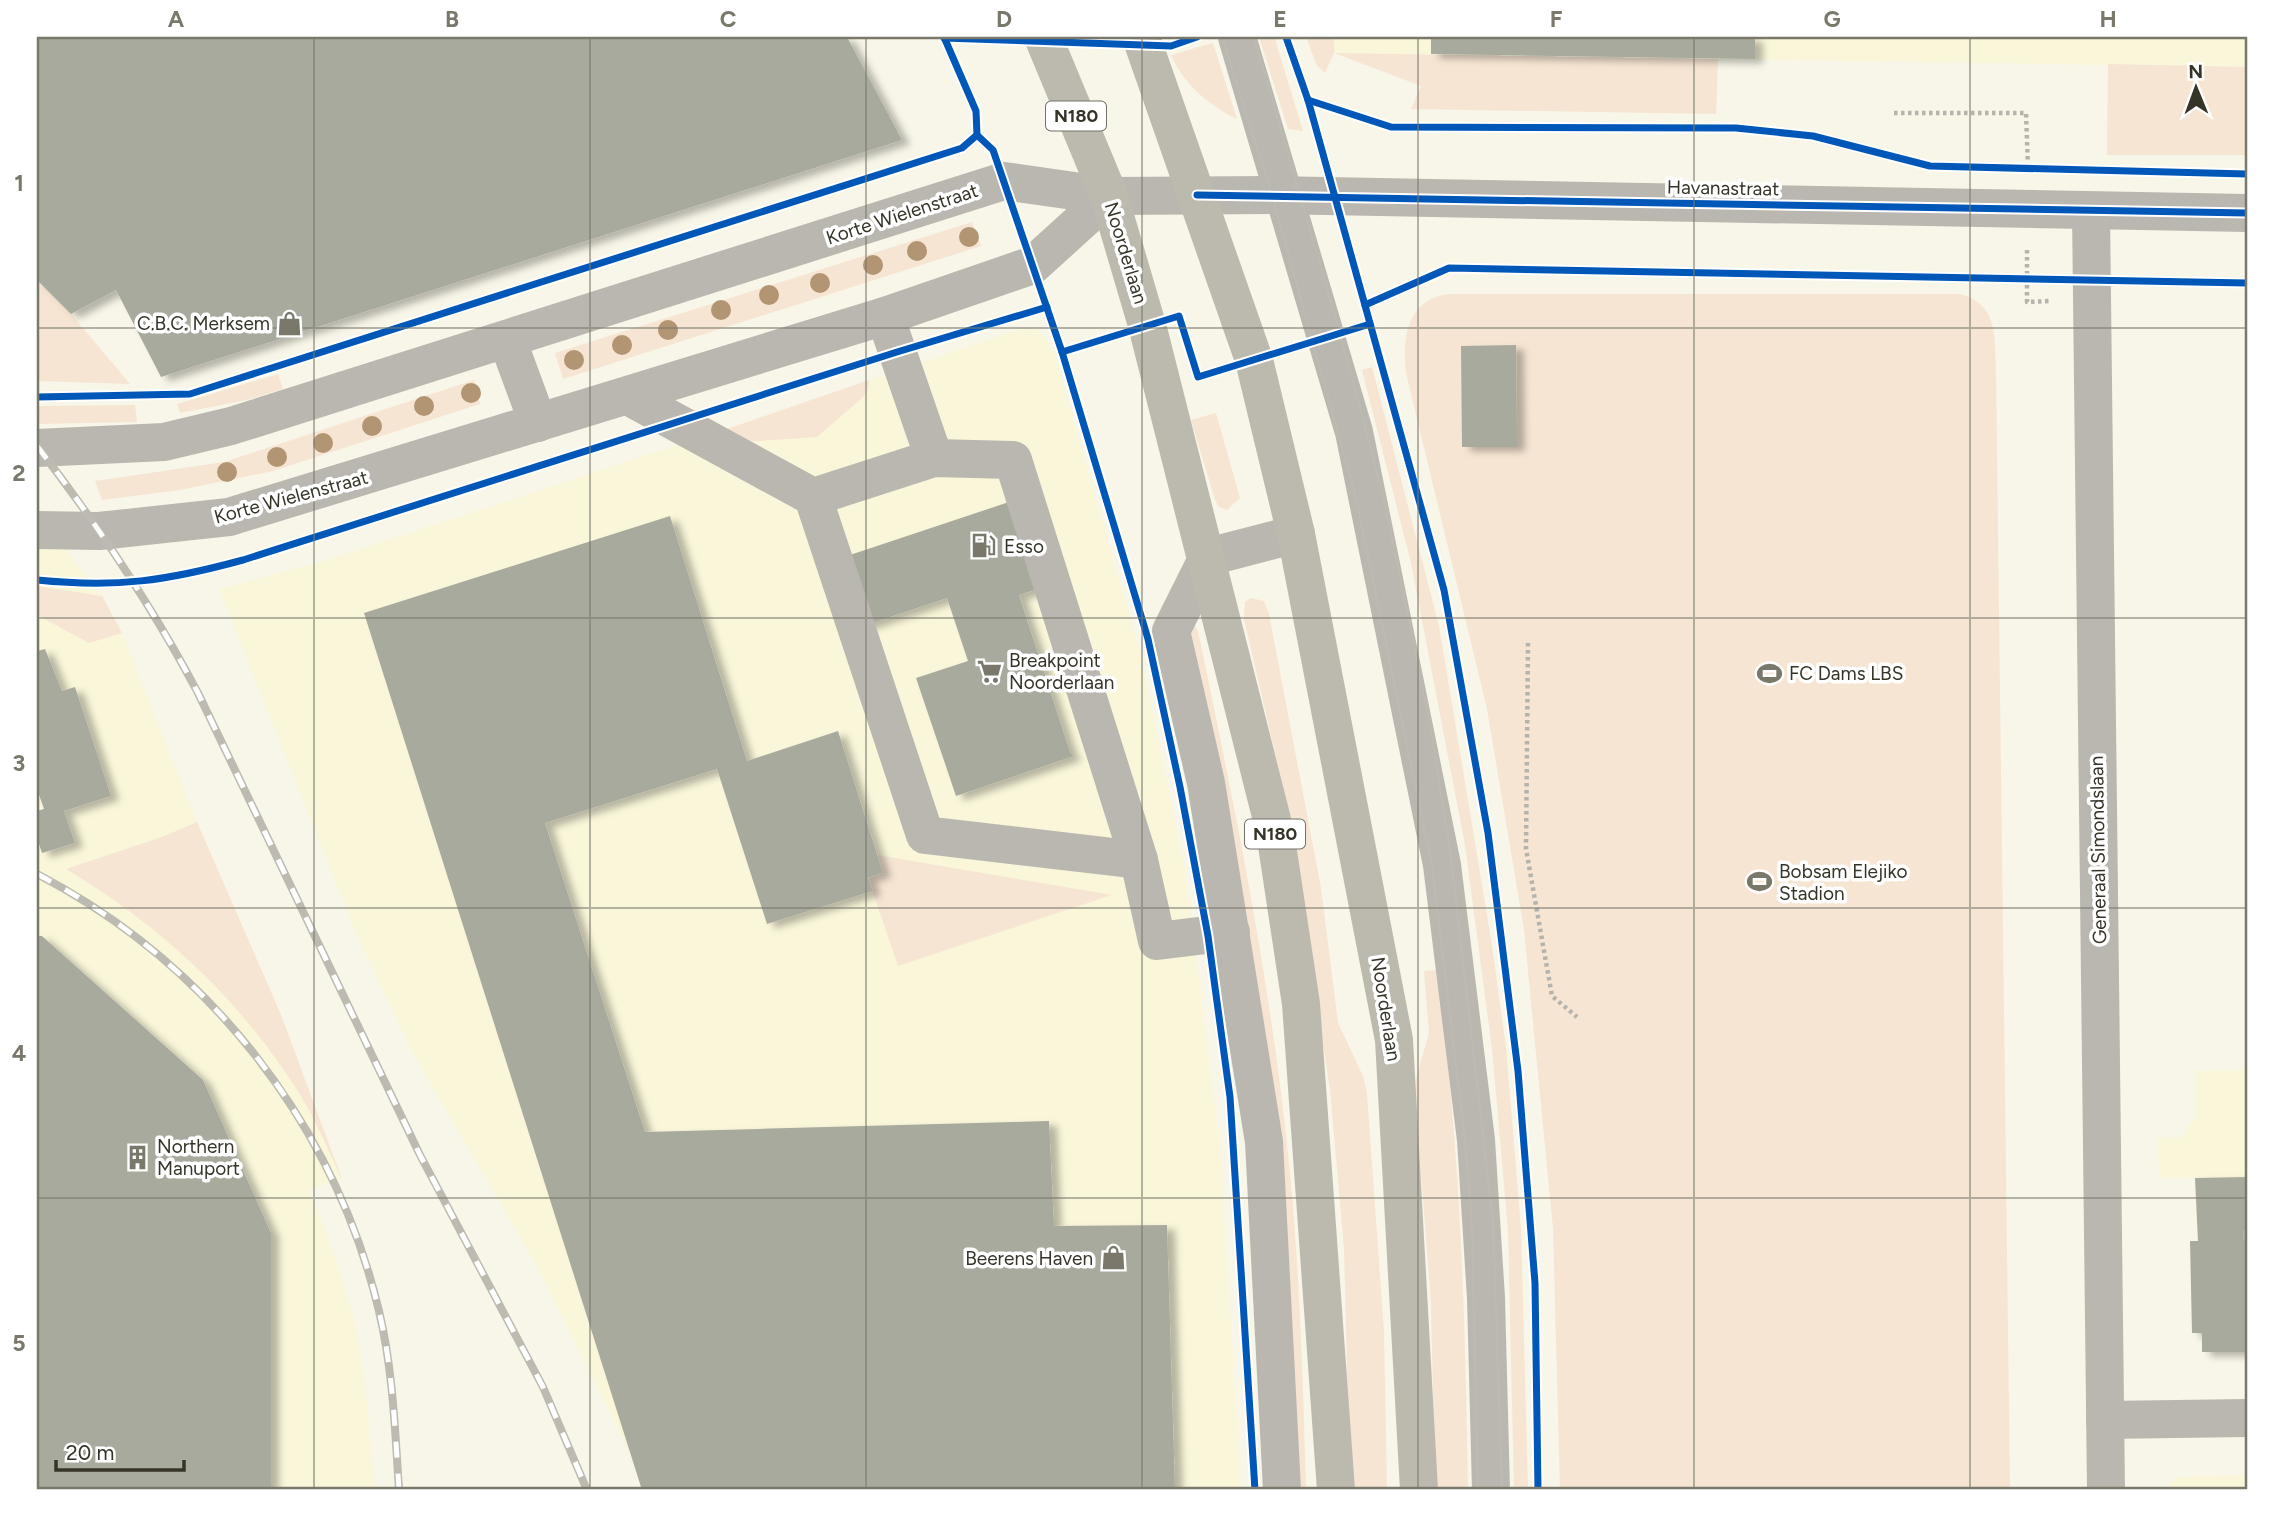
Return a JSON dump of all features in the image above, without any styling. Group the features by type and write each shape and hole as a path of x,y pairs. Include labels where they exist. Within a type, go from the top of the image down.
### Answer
{"main road":[{"name":"Noorderlaan","path":"1043,37 1109,196 1147,325 1208,557 1275,832 1301,1004 1336,1490"},
{"name":"Noorderlaan","path":"1142,37 1254,360 1297,534 1394,1040 1419,1490"}],"street":[{"path":"1237,37 1354,432 1442,865 1477,1153 1486,1298 1491,1490"},
{"name":"Korte Wielenstraat","path":"37,448 164,442 194,435 1004,181 1109,196"},
{"name":"Havanastraat","path":"1109,196 1285,196 2247,213"},
{"name":"Korte Wielenstraat","path":"37,530 100,531 229,517 885,316 1034,265 1109,196"},
{"name":"Generaal Simondslaan","path":"2091,211 2106,1490"},
{"path":"885,316 934,458"},
{"path":"507,339 538,423"},
{"path":"628,396 813,497 925,835 1139,860"},
{"path":"813,497 934,458 1013,460 1139,860 1157,941 1231,932"},
{"path":"1282,1490 1264,1142 1206,783 1171,631 1208,557 1297,534"},
{"path":"2105,1420 2247,1418"}],"path":[{"path":"2014,169 2041,170"},
{"path":"2013,278 2092,279"},
{"path":"1528,643 1526,849 1552,996 1577,1017"}],"shaded area":[{"path":"1259,37 1275,39 1303,131 1288,129"},
{"path":"1306,37 1334,37 1334,53 1325,73 1317,66"},
{"path":"1307,37 2247,37 2247,67 1334,53 1325,73"},
{"path":"1213,43 1237,119 1198,93 1182,75 1171,55"},
{"path":"1334,53 1718,59 1716,114 1411,109 1421,86"},
{"path":"2108,64 2247,67 2247,155 2107,155"},
{"path":"972,222 981,246 563,379 555,353"},
{"path":"37,280 71,314 130,384 37,381"},
{"name":"Bobsam Elejiko Stadion","path":"1449,294 1960,294 1973,299 1988,315 1994,336 1996,373 2010,1490 1560,1490 1553,1229 1524,930 1487,709 1406,373 1405,347 1410,322 1424,304 1435,297"},
{"path":"1023,328 1037,329 1047,339 1055,355 1142,660 1185,871 1220,1146 1241,1490 642,1490 630,1453 537,1267 411,1050 356,934 219,589 327,560"},
{"path":"1372,367 1439,626 1491,939 1506,1047 1521,1228 1528,1490 1514,1490 1508,1230 1492,1049 1465,845 1411,563 1362,370"},
{"path":"278,374 283,389 247,400 180,413 177,404"},
{"path":"474,380 480,404 273,471 180,490 102,500 95,481 224,462"},
{"path":"869,380 868,390 862,398 817,437 744,442 724,430"},
{"path":"135,405 137,422 37,424 37,406"},
{"path":"1216,413 1240,498 1227,510 1219,507 1215,500 1191,420"},
{"path":"37,514 102,596 122,633 197,822 281,1015 342,1179 309,1189 335,1256 355,1324 364,1373 375,1490 37,1490"},
{"path":"37,586 102,596 122,633 89,643 37,615"},
{"path":"1251,598 1264,601 1269,614 1321,888 1338,1023 1363,1076 1367,1094 1384,1331 1387,1490 1350,1490 1344,1249 1330,1090 1286,800 1244,619 1245,602"},
{"path":"1188,625 1195,626 1198,631 1212,697 1251,896 1272,1029 1296,1245 1306,1490 1292,1490"},
{"path":"197,822 281,1015 342,1179 299,1093 251,1026 196,967 166,940 101,891 66,869 162,837"},
{"path":"877,855 1112,895 898,966 868,878"},
{"path":"1436,970 1456,1164 1463,1294 1468,1490 1435,1490 1431,1302 1415,1096 1416,1079 1429,1033 1424,971"},
{"path":"2247,1070 2247,1222 2196,1223 2195,1178 2159,1178 2158,1137 2181,1138 2196,1116 2195,1071"},
{"path":"2247,1475 2247,1490 2163,1490 2176,1477"}],"building":[{"path":"37,37 847,37 902,140 161,377 116,290 71,314 37,280"},
{"path":"1431,37 1755,37 1755,59 1431,54"},
{"path":"1516,345 1517,447 1462,447 1461,346"},
{"path":"1015,500 1044,587 1019,595 1070,752 1074,756 956,796 916,678 968,661 947,598 863,626 841,558"},
{"path":"670,516 747,761 838,731 883,873 868,878 873,891 767,924 717,769 545,823 645,1132 1049,1121 1054,1226 1167,1225 1175,1490 642,1490 364,613"},
{"path":"45,649 62,691 75,687 111,796 64,811 75,843 42,853 37,838 37,811 44,809 37,789 37,651"},
{"name":"Northern Manuport","path":"37,936 42,936 203,1080 271,1233 271,1490 37,1490"},
{"path":"2247,1177 2247,1230 2243,1230 2243,1240 2247,1240 2246,1352 2202,1352 2202,1333 2192,1333 2190,1241 2198,1241 2195,1178"}],"tram line":[{"path":"1222,37 1272,195 1356,498 1432,866 1465,1139 1472,1224 1478,1490"},
{"path":"1254,37 1340,333 1383,495 1431,729 1451,858 1493,1222 1502,1490"}],"railway":[{"path":"37,446 123,566 198,693 420,1155 543,1387 587,1490"},
{"path":"37,874 99,911 156,953 208,1002 255,1055 296,1114 331,1176 358,1242 379,1311 390,1378 399,1490"}],"cycle path":[{"path":"944,37 976,111 977,135 993,150 1062,352 1148,639 1180,787 1208,936 1230,1097 1255,1490"},
{"path":"944,38 1171,46 1197,37"},
{"path":"1286,37 1308,100 1444,590 1488,833 1518,1071 1535,1283 1538,1490"},
{"path":"1308,100 1391,127 1736,128 1813,136 1930,166 2247,174"},
{"path":"37,397 190,394 962,148 977,135"},
{"path":"1197,195 2247,213"},
{"path":"1365,305 1449,268 2247,283"},
{"path":"37,580 92,583 141,581 243,560 1047,307"},
{"path":"1062,352 1179,316 1198,377 1370,324"}],"place":[{"name":"C.B.C. Merksem","path":"290,323"},
{"name":"Esso","path":"984,546"},
{"name":"Breakpoint Noorderlaan","path":"989,671"},
{"name":"FC Dams LBS","path":"1769,673"},
{"name":"Bobsam Elejiko Stadion","path":"1759,882"},
{"name":"Northern Manuport","path":"137,1157"},
{"name":"Beerens Haven","path":"1113,1258"}]}
